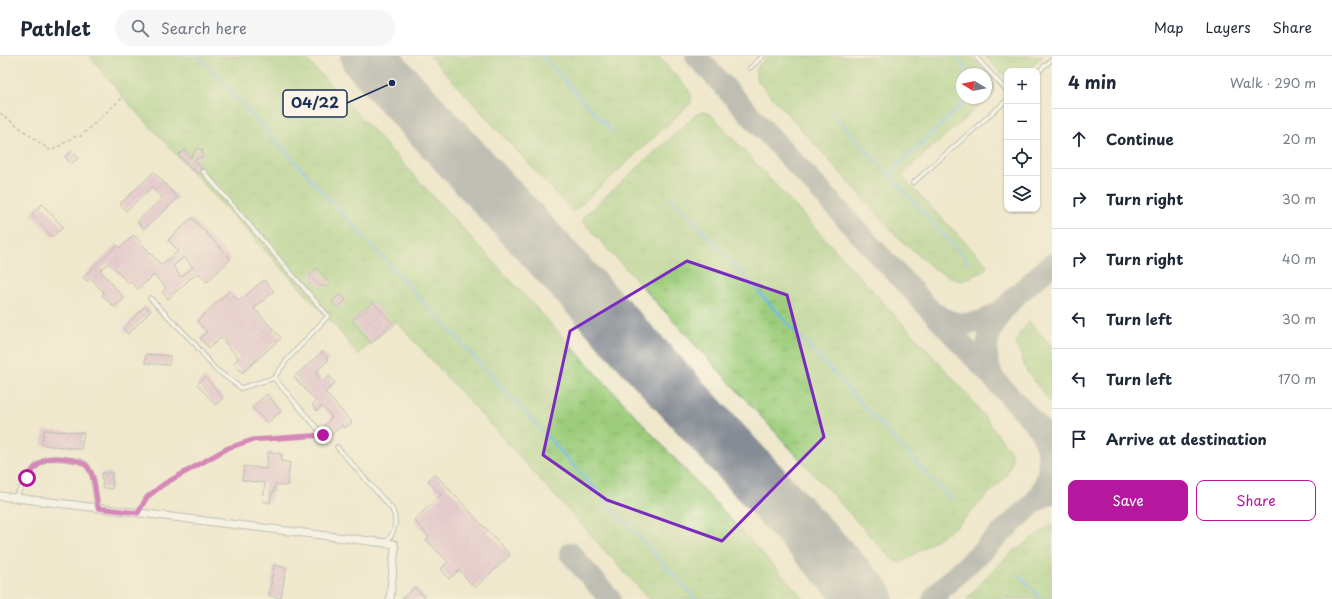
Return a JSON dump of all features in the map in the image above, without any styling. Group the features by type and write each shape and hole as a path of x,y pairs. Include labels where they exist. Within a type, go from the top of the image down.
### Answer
{"street":[{"path":"0,496 394,544 395,548 390,599"}],"lane":[{"path":"750,68 763,56"},
{"path":"976,56 1004,88"},
{"path":"1040,70 1052,59"},
{"path":"913,183 1004,103"},
{"path":"150,298 194,342 215,369 241,388 274,378 287,360 328,316 203,171"},
{"path":"274,378 323,435"},
{"path":"337,447 395,514 395,530 386,542"},
{"path":"14,498 35,467 46,459 55,458 80,461 86,465 92,477 98,508"}],"path":[{"path":"0,113 51,151 74,137 80,136 123,97"},
{"path":"138,513 147,497 164,484 228,448 252,440 323,435"}],"highlighted area":[{"path":"687,261 787,295 824,437 722,541 607,500 543,455 570,331"}],"green space":[{"path":"90,56 304,56 804,599 649,599 396,321 358,355 337,328 123,97"},
{"path":"430,56 658,56 688,90 691,95 691,103 573,212"},
{"path":"769,56 971,56 981,68 956,68 956,104 981,104 905,172 903,176 905,180 988,266 982,272 962,281 954,279 933,268 899,238 757,80 756,69"},
{"path":"985,56 1043,56 1030,68 1004,68 1004,76"},
{"path":"992,81 994,83 995,91 992,94"},
{"path":"703,112 708,113 715,119 969,396 1010,451 1012,460 1007,475 959,524 903,562 895,562 884,551 583,222 585,215 697,114"},
{"path":"1029,322 1052,346 1052,405 1027,372 1016,343 1019,334"},
{"path":"1052,524 1052,599 967,599 992,571 1009,555"}],"building":[{"path":"198,148 202,150 203,153 202,157 194,160 201,168 200,172 197,174 193,169 191,170 184,160 178,155 185,150 191,158 195,150"},
{"path":"72,151 78,158 71,164 65,157"},
{"path":"154,172 178,198 144,229 137,222 162,198 152,187 126,211 120,204"},
{"path":"42,204 63,227 52,237 31,214"},
{"path":"192,218 231,259 207,282 199,273 191,278 168,299 162,292 166,288 154,275 138,289 131,281 128,283 109,263 100,270 124,298 114,307 102,295 104,293 91,278 87,281 83,277 117,245 120,248 134,235 161,265 179,251 168,240","holes":["184,257 193,267 181,277 173,266"]},
{"path":"317,268 330,283 326,287 323,285 321,287 309,276"},
{"path":"264,280 274,291 254,308 281,338 242,373 234,363 239,358 221,338 209,348 200,338 207,332 197,321 229,291 239,301"},
{"path":"341,294 346,300 338,308 332,301"},
{"path":"373,302 392,323 371,343 352,321"},
{"path":"145,306 151,311 128,334 123,329"},
{"path":"322,352 329,360 315,372 323,382 329,376 335,383 325,392 352,423 344,428 342,425 330,436 322,428 332,417 322,406 317,411 312,405 316,401 294,377"},
{"path":"146,354 170,356 169,365 145,363"},
{"path":"205,377 223,398 215,405 197,384"},
{"path":"267,394 281,411 267,423 252,407"},
{"path":"44,430 84,433 81,449 42,445"},
{"path":"268,452 282,454 281,461 290,463 287,486 275,484 270,503 263,501 265,483 242,480 244,466 266,469"},
{"path":"102,473 112,473 112,489 102,487"},
{"path":"435,474 510,555 475,588 459,570 449,579 441,569 448,562 426,540 429,537 414,520 441,495 428,481"},
{"path":"274,565 286,568 281,598 269,596"},
{"path":"415,587 426,599 402,599"}],"waterway":[{"path":"198,56 696,599"},
{"path":"542,56 612,132"},
{"path":"955,56 966,68"},
{"path":"888,175 963,104"},
{"path":"833,114 969,262"},
{"path":"671,197 951,500"},
{"path":"1020,576 1041,599"}],"taxiway":[{"path":"696,56 1052,442"},
{"path":"993,377 987,360 988,339 993,326 1009,303 1052,264"},
{"path":"936,314 953,322 970,324 987,319 1003,309"},
{"path":"1034,503 1044,485 1048,468 1047,450 1041,431"},
{"path":"933,599 941,589 1034,503 1052,493"},
{"path":"570,553 610,599"},
{"path":"858,590 873,599"}],"runway":[{"path":"367,56 867,599"}],"place":[{"name":"04/22","path":"392,83"}],"route":[{"path":"27,478 35,467 46,459 55,458 80,461 86,465 92,477 98,508 138,513 147,497 164,484 228,448 252,440 323,435"}]}
